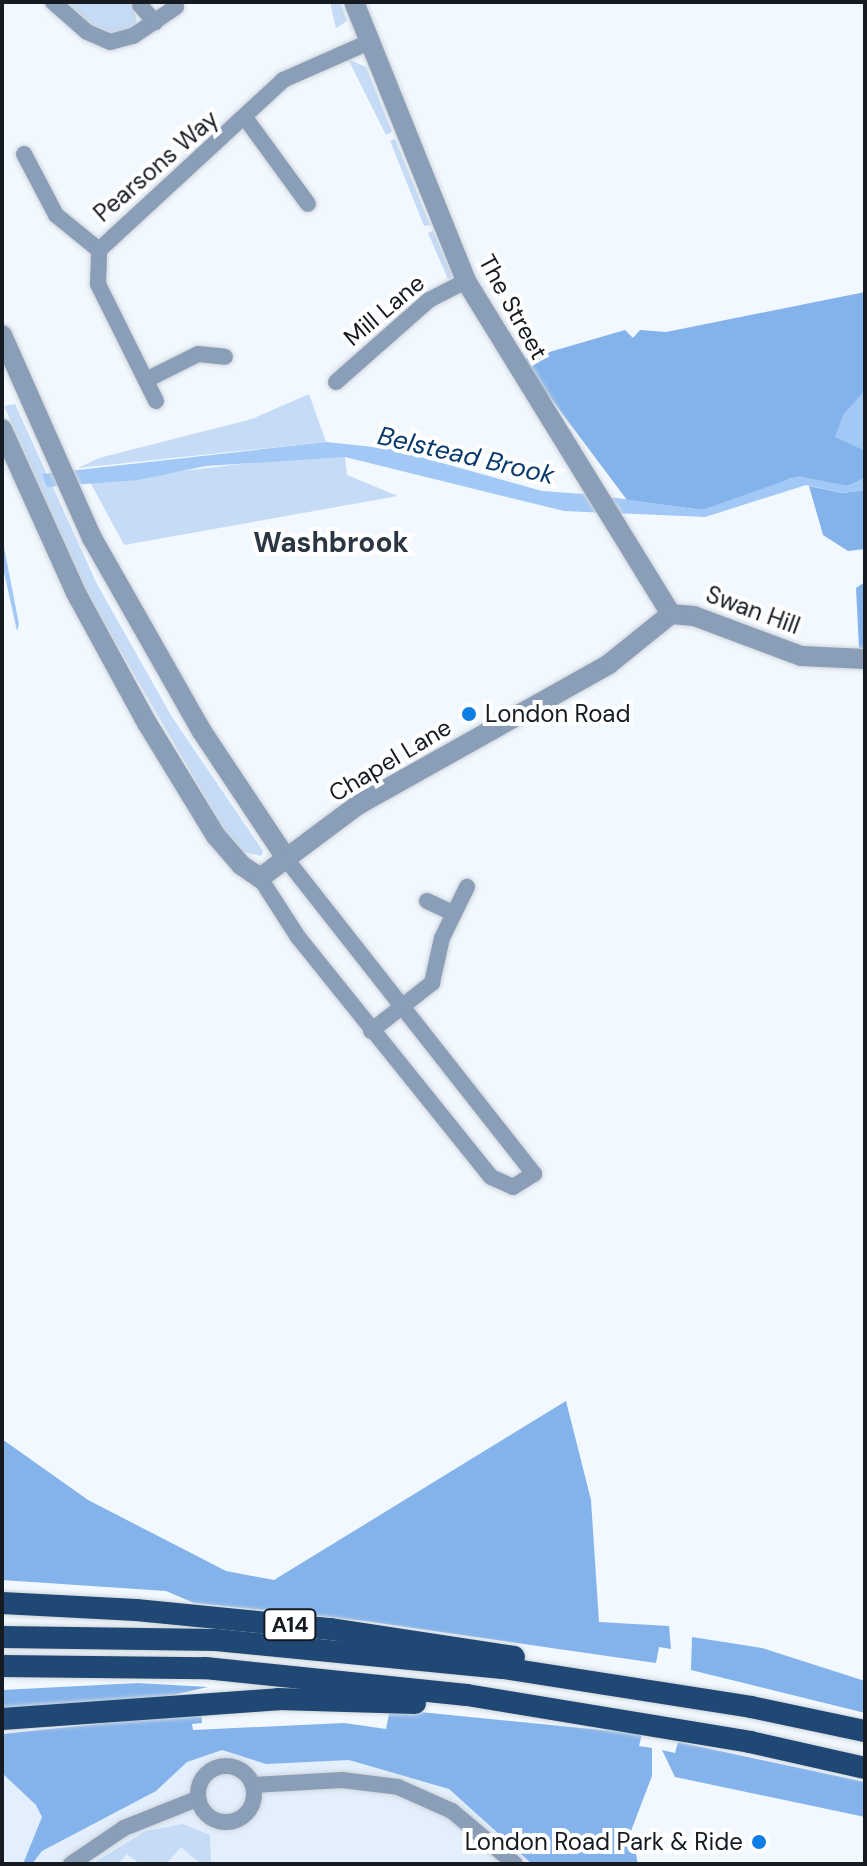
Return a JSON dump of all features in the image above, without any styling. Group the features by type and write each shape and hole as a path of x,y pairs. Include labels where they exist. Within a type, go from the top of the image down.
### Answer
{"highway":[{"name":"A14","path":"2,1603 136,1610 331,1629 504,1653 572,1676"},
{"name":"A14","path":"2,1637 216,1640 572,1676 865,1731"},
{"name":"A14","path":"2,1666 205,1668 467,1695 750,1742 865,1768"},
{"name":"A14","path":"2,1719 278,1699 412,1703 467,1695"}],"street":[{"path":"53,2 87,32 110,42 133,36 176,7"},
{"name":"The Street","path":"354,2 466,281 611,523 671,614"},
{"path":"140,5 155,22"},
{"name":"Pearsons Way","path":"156,401 98,284 99,250 246,119 283,80 369,42"},
{"name":"Pearsons Way","path":"246,119 308,204"},
{"name":"Pearsons Way","path":"24,154 56,215 99,250"},
{"name":"Mill Lane","path":"336,382 429,300 466,281"},
{"path":"2,335 74,497 177,691 288,861 400,1008 534,1174 513,1187 491,1177 298,937 260,878 241,865 216,836 76,593 2,429"},
{"path":"146,380 198,354 225,357"},
{"name":"Chapel Lane","path":"260,878 288,861 358,805 609,664 671,614"},
{"name":"Swan Hill","path":"671,614 694,616 801,656 865,659"},
{"path":"371,1031 432,983 453,913 467,887"},
{"path":"427,901 453,913"},
{"path":"215,1768 240,1769 253,1785 249,1812 231,1823 208,1817 197,1799 201,1779 215,1768"},
{"path":"253,1785 342,1780 398,1787 452,1811 515,1864"},
{"path":"71,1864 124,1828 197,1799"}],"shaded area":[{"path":"66,2 133,2 137,24 121,34 100,32"},
{"path":"330,2 340,2 347,21 336,28"},
{"path":"348,59 366,67 392,132 386,135"},
{"path":"395,139 430,225 424,226 390,141"},
{"path":"433,231 453,277 448,279 428,233"},
{"path":"865,292 865,478 848,486 791,478 766,491 702,510 627,500 522,360 625,330 633,338 640,330 666,332"},
{"path":"865,390 865,451 835,437 843,415"},
{"path":"309,394 326,442 78,468 99,458 252,419"},
{"path":"15,404 97,584 172,717 263,851 261,856 244,852 229,838 83,586 4,406"},
{"path":"326,442 392,449 542,491 597,495 608,513 564,511 345,457 206,466 138,480 47,487 42,474"},
{"path":"299,457 345,457 347,475 398,496 124,545 90,482"},
{"path":"798,476 848,486 865,478 865,490 842,493 806,485 705,517 613,513 602,496 702,510"},
{"path":"809,486 842,493 865,490 865,549 848,551 823,535"},
{"path":"2,537 19,624 17,631 2,563"},
{"path":"865,582 865,648 859,648 856,588"},
{"path":"566,1401 591,1500 599,1622 669,1626 671,1649 659,1647 656,1663 364,1621 194,1603 166,1591 2,1580 2,1439 88,1500 226,1571 274,1580"},
{"path":"692,1637 762,1648 865,1681 865,1713 691,1670"},
{"path":"138,1683 208,1687 164,1697 2,1708 2,1690"},
{"path":"390,1709 642,1734 639,1746 652,1748 652,1776 631,1831 638,1864 532,1864 449,1789 349,1760 266,1764 222,1750 187,1762 156,1791 42,1851 32,1864 23,1864 42,1817 36,1805 2,1773 2,1734 201,1713 202,1723 192,1724 193,1730 344,1723 386,1729"},
{"path":"93,1738 373,1760 446,1780 552,1864 2,1864 2,1753"},
{"path":"678,1742 865,1782 865,1817 675,1777 662,1750 675,1753"},
{"path":"183,1824 210,1835 211,1864 201,1864 181,1847 166,1864 140,1864 127,1854 118,1864 92,1864 146,1831"}],"place":[{"name":"London Road","path":"469,714"},
{"name":"London Road Park & Ride","path":"759,1842"}],"district":[{"name":"Washbrook","path":"331,543"}],"water label":[{"name":"Belstead Brook","path":"466,456"}]}
